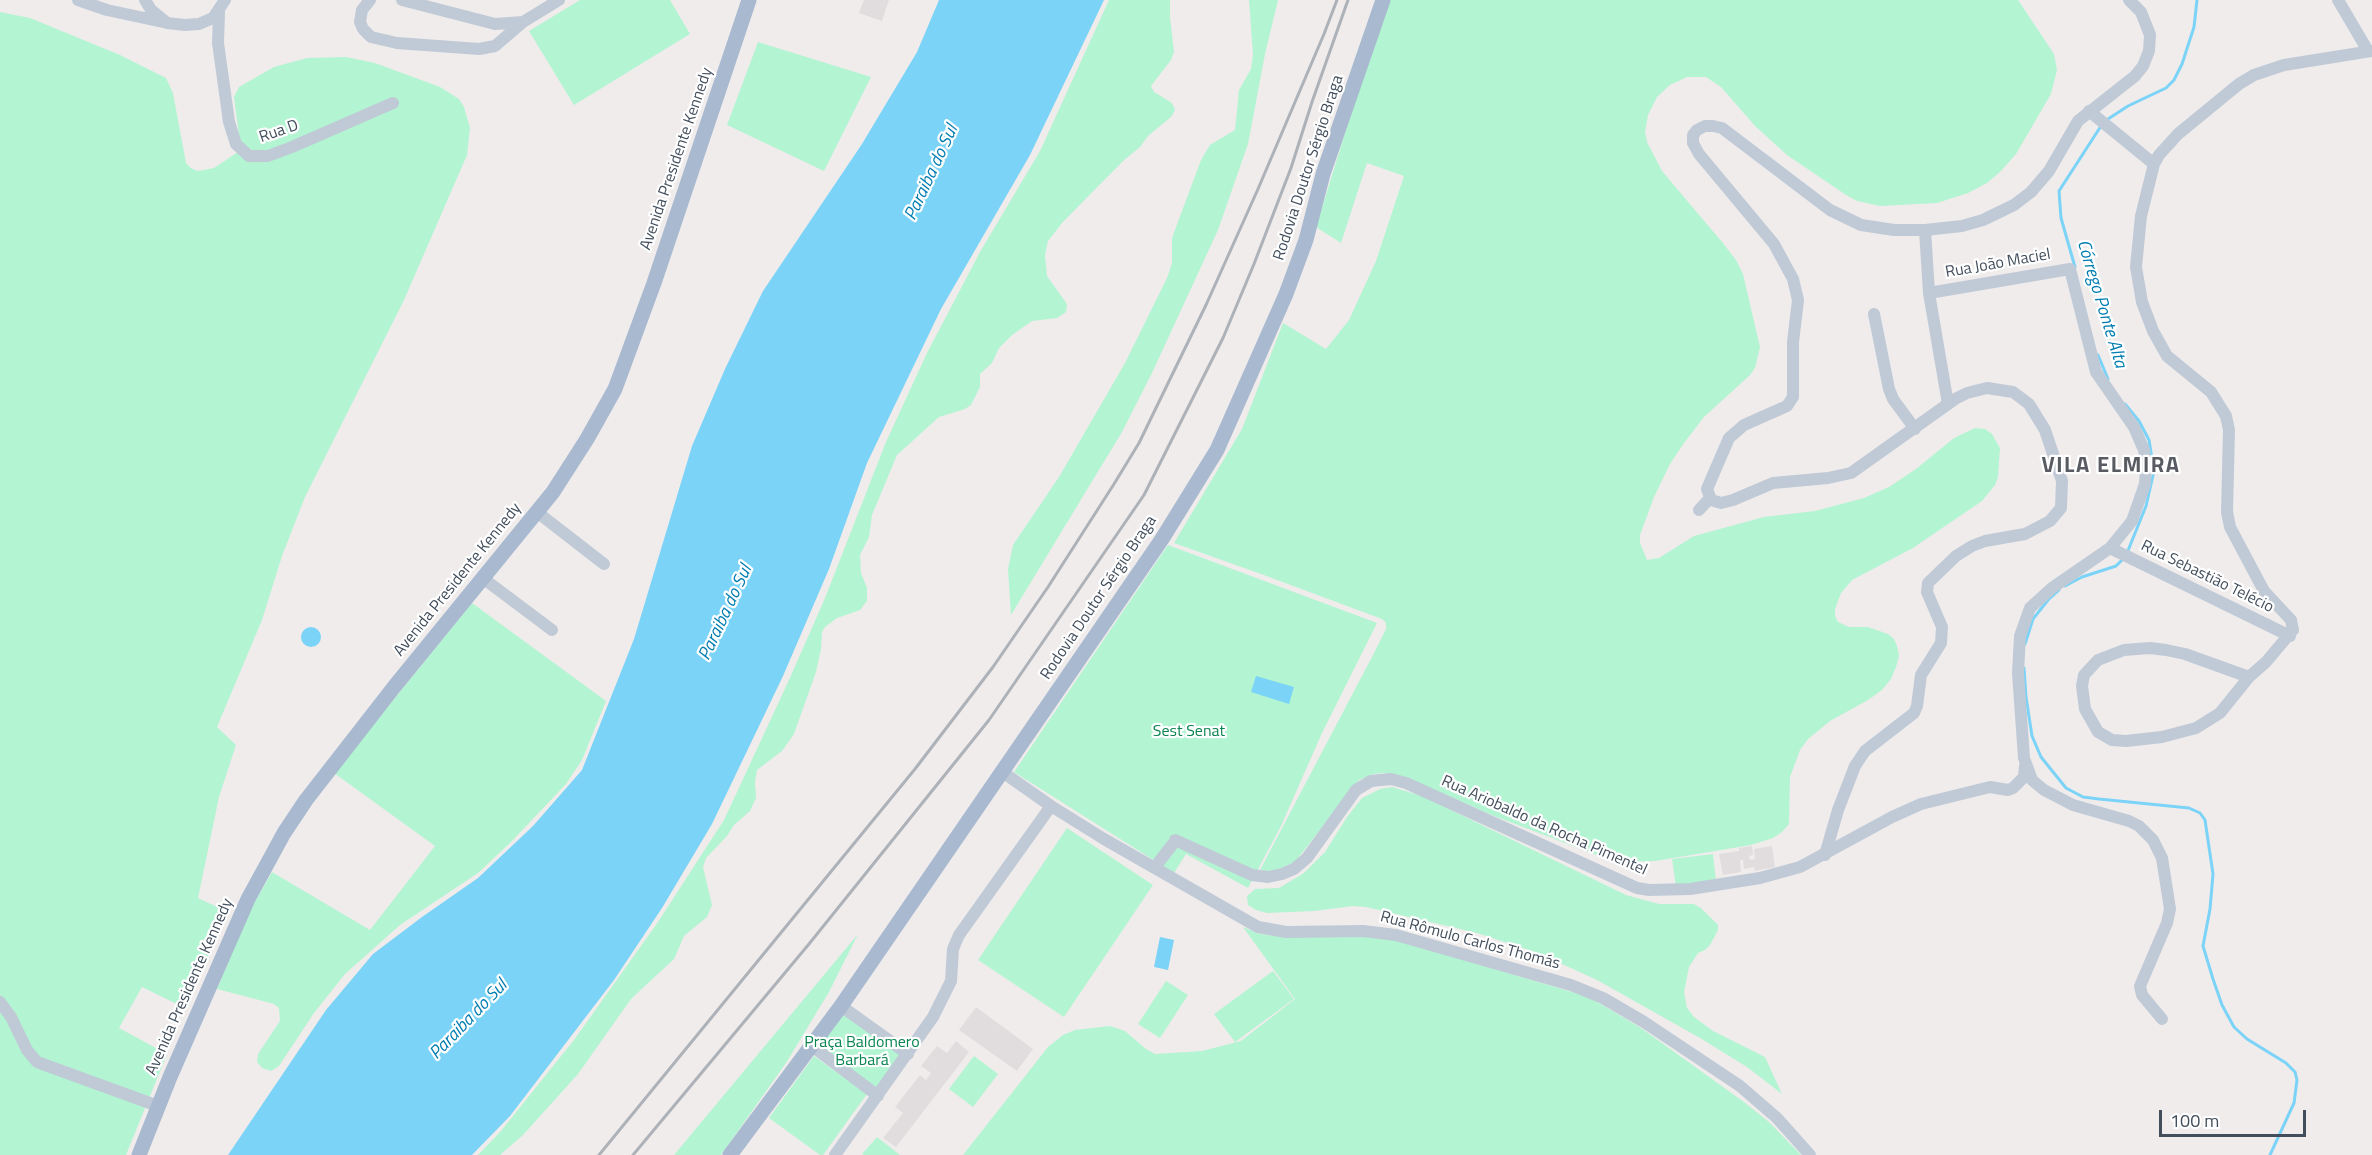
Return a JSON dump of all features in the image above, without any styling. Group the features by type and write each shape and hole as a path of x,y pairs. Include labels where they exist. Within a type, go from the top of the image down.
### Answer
{"main road":[{"name":"Avenida Presidente Kennedy","path":"139,1155 248,898 284,833 394,687 537,512 587,439 615,389 650,294 749,0"},
{"name":"Rodovia Doutor Sérgio Braga","path":"730,1155 841,1006 1162,539 1217,450 1286,294 1306,240 1323,174 1383,0"}],"street":[{"path":"78,0 166,23 209,28 218,40"},
{"name":"Rua D","path":"185,25 213,18 225,0"},
{"path":"369,0 360,17 363,29 371,37 397,44 489,48 502,42 523,22 559,0"},
{"path":"402,0 495,24 523,22"},
{"path":"1825,855 1854,766 1864,751 1914,713 1921,675 1941,644 1942,627 1927,592 1928,583 1967,548 1985,541 2017,537 2033,532 2050,521 2061,508 2062,482 2041,421 2024,398 2007,390 1987,388 1967,393 1948,404 1851,474 1768,484 1725,502 1717,502 1710,498 1707,489 1729,438 1744,425 1782,409 1793,397 1793,342 1798,300 1793,279 1778,250 1699,154 1693,143 1694,133 1708,126 1722,129 1830,210 1847,220 1882,229 1925,230 1974,223 1994,216 2031,192 2045,177 2074,126 2089,111 2135,76 2147,58 2150,44 2147,26 2141,12 2130,0"},
{"path":"2249,676 2185,654 2135,648 2114,652 2092,665 2083,681 2083,697 2090,720 2098,732 2106,738 2126,741 2179,733 2205,725 2228,705 2249,676 2290,636 2293,630 2291,620 2264,591 2230,527 2227,512 2229,430 2226,416 2211,392 2167,356 2153,331 2142,302 2137,280 2137,243 2154,164 2178,134 2216,102 2254,75 2284,64 2370,51 2338,0"},
{"path":"130,15 146,10 146,2"},
{"path":"146,2 166,23"},
{"name":"Rua D","path":"219,12 218,40 230,130 239,148 249,156 268,156 393,103"},
{"path":"2089,111 2154,164"},
{"path":"1925,230 1929,293 1948,404"},
{"name":"Rua João Maciel","path":"1929,293 2070,269 2096,372 2138,434 2146,457 2145,483 2128,528 2110,548 2046,593 2027,613 2020,636 2018,658 2025,766"},
{"path":"1874,314 1889,389 1893,399 1915,429"},
{"path":"1699,510 1710,498"},
{"path":"537,512 604,564"},
{"name":"Rua Sebastião Telécio","path":"2110,548 2290,636"},
{"path":"483,579 552,630"},
{"path":"2008,790 2017,786 2023,779 2025,766"},
{"path":"2025,766 2032,780 2044,790 2073,805 2134,823 2141,827 2156,845 2164,868 2170,909 2140,990 2162,1019"},
{"name":"Rua Rômulo Carlos Thomás","path":"1002,771 1051,806 1258,927 1286,932 1363,931 1396,935 1561,982 1603,999 1635,1017 1740,1086 1777,1118 1810,1155"},
{"name":"Rua Ariobaldo da Rocha Pimentel","path":"1155,867 1174,842 1252,875 1268,877 1281,874 1294,869 1307,858 1356,790 1371,780 1385,779 1406,783 1636,888 1690,889 1760,878 1800,867 1892,817 1921,804 1990,787 2008,790 2022,788 2044,790"},
{"path":"835,1155 908,1054 947,991 953,972 953,949 959,935 1051,806"},
{"path":"0,1002 11,1017 27,1050 37,1062 158,1106"},
{"path":"841,1006 908,1054"},
{"path":"813,1046 878,1096"}],"shaded area":[{"path":"864,0 889,0 882,21 859,13"},
{"path":"1752,846 1753,855 1749,856 1750,860 1755,859 1754,849 1772,846 1775,867 1755,871 1754,867 1744,869 1743,860 1740,860 1741,872 1723,875 1719,854"},
{"path":"976,1007 1033,1049 1017,1071 959,1030"},
{"path":"956,1041 969,1052 896,1147 883,1138 903,1113 895,1107 920,1075 926,1080 931,1073 921,1066 937,1046 947,1053"}],"green space":[{"path":"580,0 670,0 690,34 574,105 529,31"},
{"path":"1109,0 1170,0 1174,52 1171,60 1151,86 1154,92 1172,103 1175,110 1171,117 1148,136 1140,147 1123,161 1062,223 1048,241 1045,255 1047,276 1067,304 1066,312 1057,318 1032,321 1012,335 999,348 992,363 980,374 980,387 971,405 939,417 897,455 872,515 869,537 860,555 861,573 867,588 867,601 860,610 837,618 825,627 822,632 816,672 794,734 782,751 757,770 756,798 750,811 734,825 706,858 703,867 712,905 707,917 684,936 674,959 631,999 578,1074 523,1135 500,1155 478,1155 501,1131 574,1040 658,922 724,820 825,598 886,442 927,353 980,252 1040,151"},
{"path":"1249,0 1278,0 1248,144 1218,230 1122,432 1011,615 1008,569 1013,545 1059,477 1125,363 1167,278 1172,263 1172,238 1201,160 1210,145 1235,130 1239,90 1251,69 1253,55"},
{"path":"1390,0 2018,0 2054,54 2057,70 2051,94 2016,154 1987,183 1968,193 1937,203 1880,206 1857,201 1846,195 1787,155 1755,126 1721,87 1706,77 1687,77 1670,85 1657,97 1648,115 1645,132 1647,142 1662,171 1722,242 1736,260 1743,274 1760,347 1755,368 1750,375 1704,417 1670,464 1654,497 1640,535 1640,543 1647,560 1659,558 1694,536 1764,517 1815,511 1864,498 1889,487 1916,469 1954,438 1975,428 1985,429 1992,434 2000,448 1998,477 1995,485 1982,501 1913,548 1852,580 1841,593 1835,609 1838,622 1849,627 1868,627 1888,634 1897,646 1899,656 1896,667 1891,679 1882,690 1830,721 1808,739 1800,750 1790,777 1789,824 1773,838 1751,845 1655,861 1625,862 1605,858 1494,816 1404,777 1384,773 1359,780 1295,862 1273,872 1260,870 1373,655 1386,629 1386,623 1382,619 1174,543 1242,429 1283,323 1326,349 1349,320 1376,261 1404,176 1367,163 1341,243 1316,227 1355,101"},
{"path":"0,12 30,18 120,55 166,78 173,93 186,163 198,171 214,168 241,150 234,97 239,87 274,67 307,58 346,57 375,63 440,87 459,99 464,107 470,128 467,155 404,300 305,497 282,556 262,620 217,727 236,745 219,797 198,898 226,911 187,1009 142,987 119,1028 167,1054 126,1155 0,1155"},
{"path":"758,42 871,77 824,171 727,125"},
{"name":"Sest Senat","path":"1168,545 1377,623 1322,733 1281,826 1248,888 1186,854 1174,873 1014,772"},
{"path":"472,603 606,701 582,760 566,784 478,873 400,925 345,974 314,1013 279,1066 271,1071 262,1068 257,1062 258,1054 280,1021 279,1008 274,1004 217,989 249,912 272,872 370,930 435,846 334,773"},
{"path":"1392,787 1422,796 1626,895 1659,904 1694,904 1701,908 1718,925 1718,930 1710,945 1698,953 1689,967 1684,992 1687,1008 1694,1017 1713,1031 1765,1057 1782,1094 1747,1067 1700,1038 1597,980 1538,953 1477,933 1366,907 1267,913 1248,905 1247,896 1255,889 1279,888 1304,873 1325,852 1362,798 1380,789"},
{"path":"1067,828 1153,885 1064,1017 978,960"},
{"path":"1713,854 1716,882 1676,887 1672,859"},
{"path":"1243,927 1260,934 1277,936 1379,935 1589,997 1641,1028 1744,1102 1769,1122 1801,1155 963,1155 1048,1047 1063,1035 1075,1030 1110,1026 1125,1031 1155,1054 1202,1051 1241,1041 1295,999"},
{"path":"858,934 829,992 786,1063 721,1155 674,1155"},
{"path":"1273,971 1294,999 1235,1042 1214,1014"},
{"path":"1166,981 1188,995 1160,1038 1138,1024"},
{"name":"Praça Baldomero Barbará","path":"844,1014 903,1056 876,1088 818,1047"},
{"path":"814,1056 867,1094 823,1155 769,1118"},
{"path":"974,1056 998,1074 973,1107 949,1089"},
{"path":"877,1137 900,1155 862,1154"}],"water":[{"name":"Paraiba do Sul","path":"939,0 1104,0 1030,155 941,309 867,463 829,569 783,676 712,824 662,908 614,980 510,1116 472,1155 228,1155 326,1010 373,954 478,878 533,826 582,770 634,639 692,446 725,369 763,291 862,144 917,52"},
{"path":"311,627 318,630 321,637 318,644 311,647 304,644 301,637 304,630"},
{"path":"1256,676 1294,687 1289,704 1251,692"},
{"path":"1160,937 1174,940 1168,970 1154,967"}],"waterway":[{"name":"Córrego Ponte Alta","path":"2105,121 2128,106 2166,88 2174,80 2182,64 2194,27 2197,0"},
{"name":"Córrego Ponte Alta","path":"2075,267 2061,218 2059,191 2101,126"},
{"name":"Córrego Ponte Alta","path":"2098,355 2108,379"},
{"name":"Córrego Ponte Alta","path":"2125,404 2139,421 2149,440 2154,471 2146,506 2127,553"},
{"name":"Córrego Ponte Alta","path":"2065,586 2082,577 2116,566 2123,559"},
{"name":"Córrego Ponte Alta","path":"2025,644 2033,619 2059,590"},
{"name":"Córrego Ponte Alta","path":"2024,668 2032,736 2041,757 2066,788 2083,797 2189,808 2200,813 2205,820 2213,874 2210,909 2203,946 2222,1005 2234,1027 2247,1039 2286,1063 2295,1072 2297,1080 2294,1103 2270,1155"}],"railway":[{"path":"599,1155 915,769 993,667 1114,484 1139,443 1206,305 1258,189 1337,0"},
{"path":"633,1155 809,944 989,720 1144,495 1223,338 1254,264 1291,168 1348,0"}],"district":[{"name":"VILA ELMIRA","path":"2111,467"}]}
